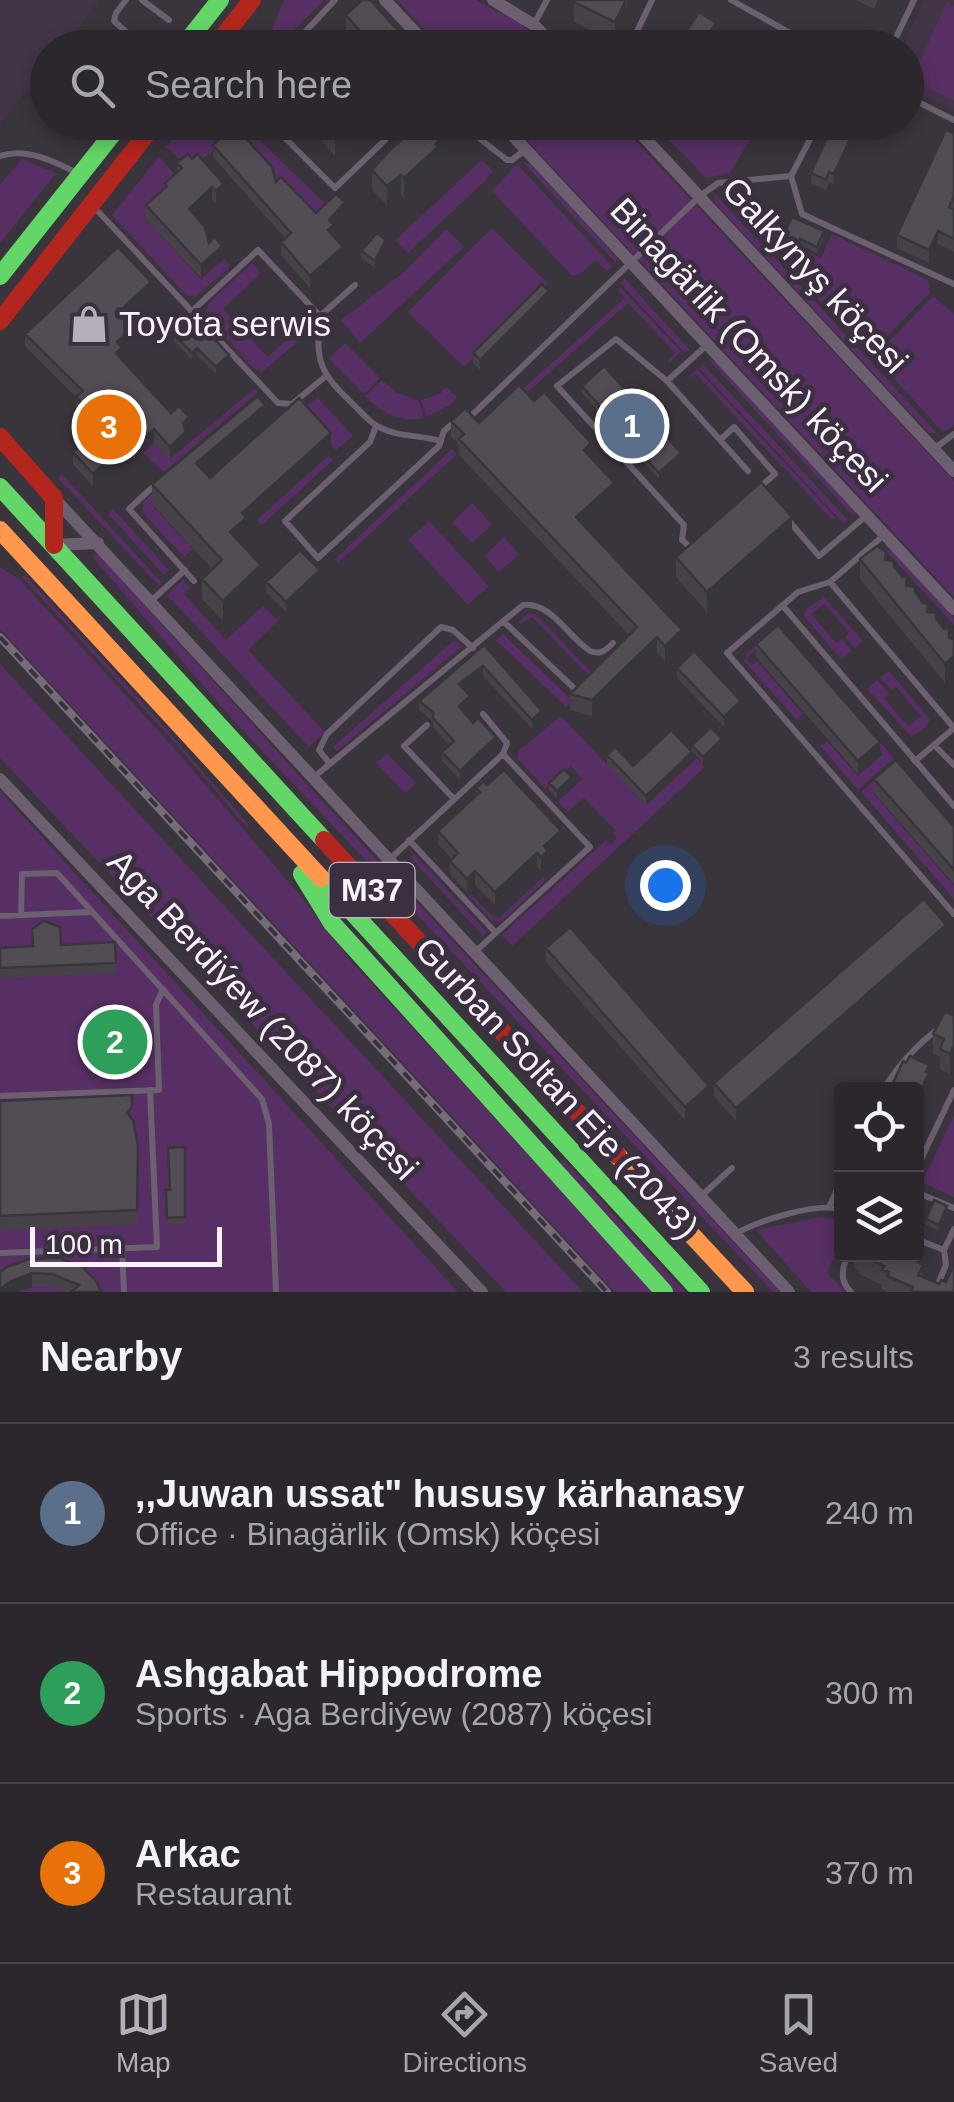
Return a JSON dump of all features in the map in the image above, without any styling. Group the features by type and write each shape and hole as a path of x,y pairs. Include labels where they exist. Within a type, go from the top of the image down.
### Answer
{"main road":[{"path":"196,30 220,0"},
{"path":"228,30 252,0"},
{"path":"0,276 108,140"},
{"path":"1,321 142,140"},
{"path":"0,437 54,498 54,545"},
{"name":"Gurban Soltan Eje (2043)","path":"0,487 745,1292"},
{"name":"Gurban Soltan Eje (2043)","path":"0,530 701,1292"},
{"path":"275,828 332,923 664,1292"}],"street":[{"path":"385,0 413,30"},
{"path":"493,0 539,30"},
{"name":"Binagärlik (Omsk) köçesi","path":"517,140 954,609"},
{"name":"Galkynyş köçesi","path":"647,140 954,470"},
{"path":"54,498 788,1292"},
{"path":"54,545 98,543"},
{"name":"Aga Berdiýew (2087) köçesi","path":"0,779 482,1292"}],"lane":[{"path":"123,30 114,22 126,0"},
{"path":"142,0 170,20"},
{"path":"307,30 336,0"},
{"path":"638,30 652,0"},
{"path":"731,0 784,30"},
{"path":"900,30 914,0"},
{"path":"534,25 543,1"},
{"path":"924,105 954,120"},
{"path":"287,140 335,188 385,140"},
{"path":"481,140 507,160 526,150"},
{"path":"810,140 791,176 802,214 954,284"},
{"path":"0,156 12,152 30,154 80,175"},
{"path":"376,426 370,442 285,522 318,558 441,441 444,431 461,416 472,416 700,196 718,183 791,176"},
{"path":"91,204 264,394 278,404 292,404 326,376"},
{"path":"192,312 258,250 320,316"},
{"path":"355,285 320,316 320,366 376,426 441,441"},
{"path":"704,537 690,549 682,540 684,525 557,386 616,338 667,381 748,471"},
{"path":"667,381 708,344"},
{"path":"720,440 734,428 775,474 759,488 771,502"},
{"path":"934,449 954,434"},
{"path":"165,476 129,509 194,580"},
{"path":"784,515 819,556 867,515"},
{"path":"885,534 830,582 798,592 727,653 954,914"},
{"path":"152,601 184,570"},
{"path":"830,582 954,728 916,761"},
{"path":"313,777 516,608 532,604 548,612 590,651 604,652 614,643"},
{"path":"782,605 954,806"},
{"path":"503,621 576,690"},
{"path":"330,764 319,750 327,734 441,627 454,630 472,648"},
{"path":"389,859 504,754 504,737 483,714"},
{"path":"426,725 404,746 454,799"},
{"path":"934,746 954,765"},
{"path":"475,952 590,848 504,754"},
{"path":"410,840 496,933"},
{"path":"21,914 22,874 57,873 259,1094 267,1108 276,1292"},
{"path":"0,916 92,912"},
{"path":"0,1096 160,1090 156,1005 163,990"},
{"path":"888,1082 936,1029 954,1019"},
{"path":"0,1253 157,1247 148,1126 150,1090"},
{"path":"924,1153 954,1090"},
{"path":"701,1196 732,1168"},
{"path":"924,1195 954,1208"},
{"path":"830,1205 834,1196"},
{"path":"736,1234 758,1223 834,1207"},
{"path":"935,1291 946,1265 944,1250 954,1229"},
{"path":"924,1242 944,1250"},
{"path":"122,1248 124,1292"},
{"path":"845,1262 842,1272 851,1292"}],"shaded area":[{"path":"0,0 100,0 76,30 30,30 30,86 0,124"},
{"path":"284,0 324,0 294,30 272,30"},
{"path":"397,0 476,0 527,30 425,30"},
{"path":"924,0 954,0 954,110 924,96 924,30 910,30"},
{"path":"947,2 954,6 954,100 924,86 924,52"},
{"path":"172,140 225,140 190,169 166,147"},
{"path":"239,140 259,140 331,209 316,223"},
{"path":"527,140 635,140 954,481 954,597"},
{"path":"669,140 750,140 730,173 706,178"},
{"path":"159,157 181,181 146,219 201,279 224,259 231,266 195,297 186,295 112,215"},
{"path":"22,159 56,173 0,243 0,185"},
{"path":"482,160 493,171 486,180 408,253 395,240"},
{"path":"522,161 530,164 617,257 616,263"},
{"path":"517,164 612,266 607,271 596,260 579,275 571,275 492,191"},
{"path":"714,193 937,433 929,433 715,203"},
{"path":"492,228 548,284 464,367 408,312"},
{"path":"446,229 464,247 360,343 341,320 404,272"},
{"path":"832,234 928,280 930,293 870,354 797,276 808,252 821,258"},
{"path":"252,263 261,273 223,309 268,357 297,330 303,337 262,372 253,368 205,313 209,303"},
{"path":"625,279 689,349 685,353 620,283"},
{"path":"620,287 681,352 669,363 675,353 628,303 486,429 482,425 625,298 618,290"},
{"path":"933,296 954,314 954,425 943,432 874,357"},
{"path":"345,343 380,378 364,394 329,359"},
{"path":"708,359 716,362 856,513 853,516"},
{"path":"703,364 848,520 844,524 699,368"},
{"path":"697,369 835,517 832,520 696,374 685,380"},
{"path":"382,380 396,392 419,401 424,418 399,418 371,402 365,396"},
{"path":"446,387 457,397 451,405 426,417 421,400 440,394"},
{"path":"255,388 258,392 164,472 143,453 155,443 170,459"},
{"path":"317,397 353,436 336,450 301,412"},
{"path":"263,402 267,408 151,504 193,549 184,557 142,512 143,502"},
{"path":"452,449 457,454 338,563 335,559"},
{"path":"328,456 333,460 262,525 257,520"},
{"path":"62,474 162,583 159,586 58,478"},
{"path":"472,503 492,525 472,543 452,522"},
{"path":"113,509 169,570 164,575 108,514"},
{"path":"429,521 489,586 468,605 408,540"},
{"path":"504,537 519,554 499,572 484,556"},
{"path":"884,549 892,551 954,618 954,625"},
{"path":"94,554 780,1292 773,1292 234,721 93,558"},
{"path":"0,567 19,579 174,748 350,960 546,1173 563,1159 685,1292 615,1292 0,629"},
{"path":"25,575 249,825 246,827 177,745 22,577"},
{"path":"183,580 190,587 184,594 226,640 263,606 278,621 248,650 325,732 309,747 167,595"},
{"path":"824,597 863,641 855,648 845,637 849,632 824,604 811,614 836,643 842,639 852,651 841,659 803,615"},
{"path":"529,613 535,614 597,678 594,681 532,617 518,622"},
{"path":"770,633 747,659 752,665 757,661 803,714 797,720 744,661 746,654"},
{"path":"503,634 572,700 566,707 496,640"},
{"path":"454,640 461,647 337,751 333,747"},
{"path":"0,664 583,1292 506,1292 0,758"},
{"path":"889,671 930,719 912,737 867,689 877,680 889,693 884,698 908,726 921,716 896,687 892,690 880,678"},
{"path":"561,716 646,805 697,758 705,767 512,946 502,935 606,840 611,844 617,838 615,830 584,798 568,812 558,802 582,779 571,766 545,788 517,758 519,750"},
{"path":"872,733 894,758 858,790 820,746 827,741 858,776 882,755"},
{"path":"387,753 416,783 405,793 376,763"},
{"path":"896,761 896,773 873,793 954,886 954,899 861,792"},
{"path":"0,791 458,1292 0,1292"},
{"path":"414,854 487,932 483,936 410,857"},
{"path":"543,877 546,880 501,922 491,920 469,896 499,918"},
{"path":"954,1115 954,1197 924,1183"},
{"path":"821,1217 834,1219 834,1257 827,1273 846,1292 811,1292 756,1230"}],"building":[{"path":"362,0 370,0 398,30 359,30 346,15"},
{"path":"575,0 626,0 615,22"},
{"path":"699,12 716,23 712,30 688,30"},
{"path":"946,130 954,134 954,196 949,207 954,210 954,239 938,231 929,250 897,235"},
{"path":"218,140 248,140 272,167 276,182 281,177 316,213 336,194 345,202 329,220 334,225 328,230 343,247 310,276 281,242 291,233 213,145"},
{"path":"402,140 439,140 438,147 404,178 401,175 387,186 372,170"},
{"path":"826,140 850,140 834,174 829,172 826,180 811,173"},
{"path":"188,154 192,159 197,154 224,184 216,191 212,187 189,209 205,227 209,243 215,237 222,246 201,265 146,205 182,168 177,163"},
{"path":"792,217 824,231 817,247 800,239 796,248 781,241"},
{"path":"377,233 386,240 375,261 361,251"},
{"path":"118,247 151,282 124,307 138,322 117,342 122,348 116,353 171,413 179,406 189,417 183,423 186,432 170,447 154,429 135,447 129,441 93,474 73,452 109,419 92,400 85,406 76,397 83,391 25,334"},
{"path":"542,284 549,291 480,360 473,353"},
{"path":"193,316 229,355 216,367 197,348 192,353 174,334"},
{"path":"604,366 681,453 659,473 582,386"},
{"path":"519,385 534,401 544,392 591,443 584,450 614,483 576,517 682,630 665,646 657,637 592,700 570,694 637,627 459,439 464,434 451,421 465,408 479,423"},
{"path":"258,396 265,405 196,463 210,478 299,398 331,433 242,513 246,518 230,532 261,565 223,601 202,579 222,560 152,484"},
{"path":"761,482 792,517 707,592 676,557"},
{"path":"877,546 886,552 885,560 894,561 902,577 907,577 906,586 915,587 923,603 928,604 927,612 936,613 944,629 949,629 949,638 954,639 954,656 945,664 860,559"},
{"path":"300,550 320,570 286,602 266,582"},
{"path":"778,625 880,742 858,761 756,644"},
{"path":"484,645 542,711 532,720 483,666 459,684 470,696 459,706 473,723 478,718 496,737 460,771 442,752 454,741 433,718 433,712 419,701"},
{"path":"694,651 741,701 724,717 677,668"},
{"path":"711,727 722,739 703,757 692,745"},
{"path":"671,730 692,752 646,796 607,755 615,747 633,766"},
{"path":"896,760 954,827 954,870 874,779"},
{"path":"564,769 572,777 557,791 549,783"},
{"path":"504,770 561,831 544,846 548,851 541,857 537,853 495,892 475,871 467,879 450,861 458,853 438,831 480,792 476,788 484,781 487,785"},
{"path":"924,899 946,925 736,1108 714,1083"},
{"path":"44,921 60,927 61,945 115,942 116,963 0,968 0,948 33,946 32,929"},
{"path":"570,927 709,1086 685,1107 546,948"},
{"path":"946,1012 954,1016 954,1045 950,1054 940,1049 944,1039 933,1034"},
{"path":"910,1056 929,1065 924,1083 894,1082 903,1061 906,1063"},
{"path":"132,1095 132,1107 127,1113 133,1120 138,1146 137,1210 0,1216 0,1101"},
{"path":"185,1147 185,1217 167,1218 168,1148"},
{"path":"934,1200 947,1206 939,1225 926,1219"},
{"path":"59,1258 83,1267 101,1292 71,1292 79,1285 52,1274 32,1273 0,1289 0,1272 7,1267 29,1259"},
{"path":"876,1262 917,1262 923,1265 918,1275 939,1284 941,1280 946,1282 954,1264 954,1292 915,1292 913,1287 887,1276 889,1272 882,1270 884,1266"}],"railway":[{"path":"0,637 607,1292"}],"traffic: fast":[{"path":"196,30 220,0"},
{"path":"0,276 108,140"},
{"path":"0,487 324,840"},
{"path":"302,874 332,923 664,1292"},
{"path":"321,878 701,1292"}],"traffic: slow":[{"path":"0,530 321,878"},
{"path":"617,1155 745,1292"}],"traffic: jam":[{"path":"228,30 252,0"},
{"path":"0,321 142,140"},
{"path":"0,437 54,498 54,545"},
{"path":"324,840 617,1155"}],"place":[{"name":"Toyota serwis","path":"89,324"},
{"name":",,Juwan ussat\" hususy kärhanasy","path":"632,426"},
{"name":"Arkac","path":"109,427"},
{"name":"Ashgabat Hippodrome","path":"115,1042"}]}
